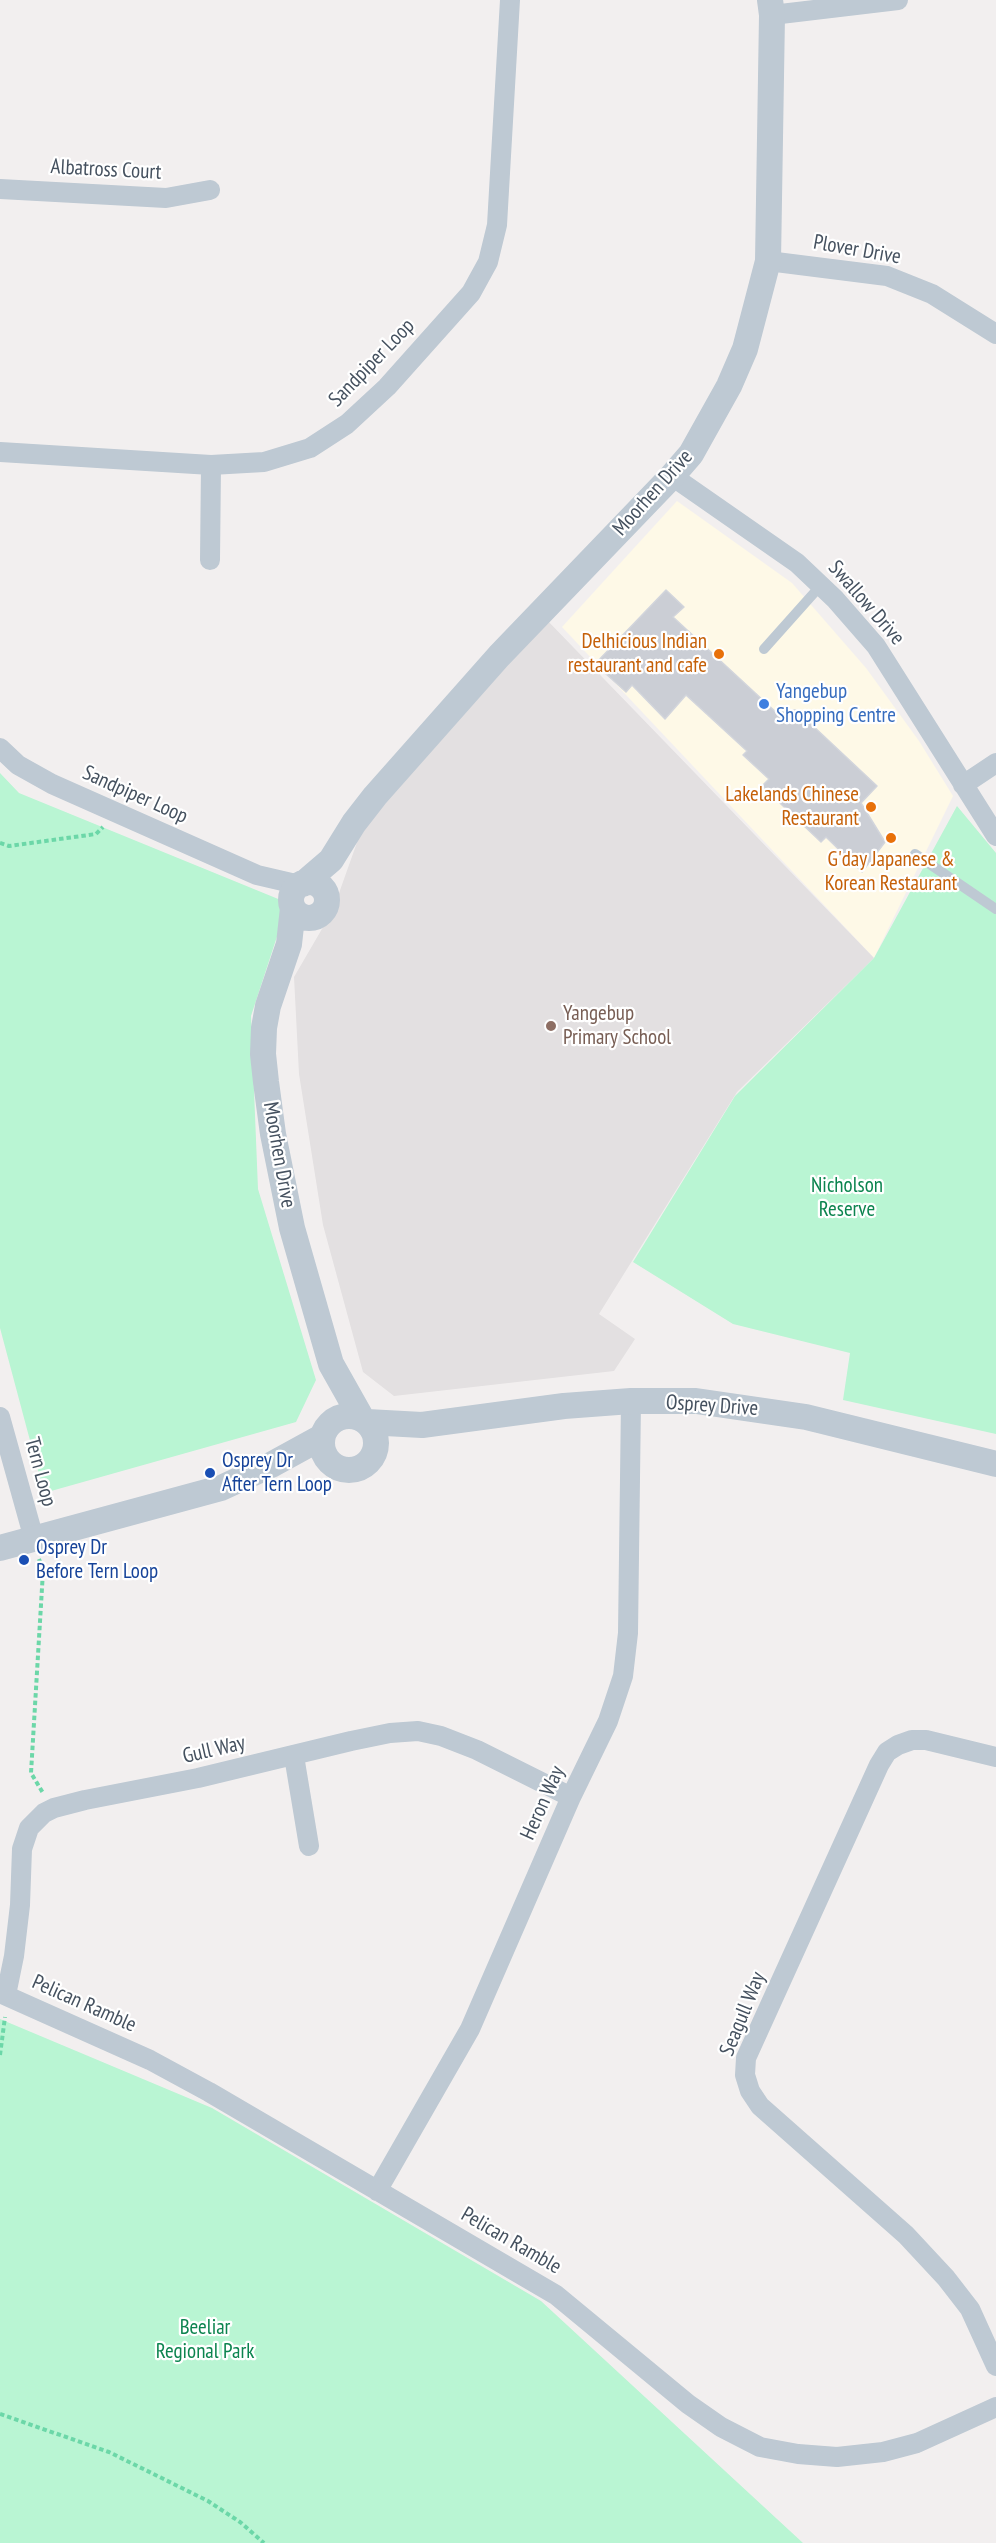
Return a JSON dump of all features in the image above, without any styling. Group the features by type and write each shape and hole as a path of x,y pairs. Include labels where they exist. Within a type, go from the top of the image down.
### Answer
{"street":[{"name":"Sandpiper Loop","path":"0,452 210,465 264,462 290,455 331,436 387,387 471,293 488,262 497,225 510,0"},
{"path":"771,8 898,0"},
{"name":"Moorhen Drive","path":"365,1421 331,1364 292,1228 273,1134 262,1054 268,1006 304,898 354,823 401,765 499,656 691,454 729,386 745,349 768,261 771,8"},
{"name":"Albatross Court","path":"0,189 166,198 210,190"},
{"name":"Plover Drive","path":"768,261 887,276 932,294 996,334"},
{"path":"210,465 210,560"},
{"name":"Swallow Drive","path":"672,476 797,563 822,584 876,646 996,836"},
{"name":"Sandpiper Loop","path":"0,748 18,765 52,784 304,898"},
{"path":"963,785 996,763"},
{"name":"Moorhen Drive","path":"325,1431 331,1364"},
{"name":"Osprey Drive","path":"365,1421 422,1425 564,1406 631,1401 696,1401 806,1417 996,1464"},
{"name":"Heron Way","path":"377,2191 470,2029 571,1797 608,1722 623,1676 628,1633 631,1401"},
{"path":"0,1548 221,1488 271,1465 325,1431 344,1416 365,1421 376,1437 375,1454 365,1466 357,1470 271,1465"},
{"name":"Tern Loop","path":"0,1417 34,1539"},
{"name":"Osprey Drive","path":"375,1454 422,1425"},
{"path":"325,1431 323,1454 334,1467"},
{"name":"Gull Way","path":"3,1994 14,1956 20,1905 22,1849 29,1828 44,1813 54,1808 294,1756 390,1732 418,1731 441,1736 477,1750 571,1797"},
{"name":"Seagull Way","path":"996,1757 926,1740 912,1740 887,1752 879,1765 746,2058 745,2075 750,2091 760,2106 906,2235 946,2278 970,2309 996,2366"},
{"path":"294,1756 309,1846"},
{"name":"Pelican Ramble","path":"3,1994 150,2060 209,2092 556,2295 688,2404 721,2427 760,2446 798,2454 837,2457 883,2452 917,2443 996,2407"}],"lane":[{"path":"764,649 822,584"},
{"path":"915,854 996,909"}],"path":[{"path":"0,843 9,846 96,834 102,829 110,810"},
{"path":"34,1539 42,1571 31,1773 54,1808"},
{"path":"0,2055 5,2030 3,1994"},
{"path":"0,2414 119,2457 208,2501 240,2522 264,2543"}],"shaded area":[{"name":"Yangebup Shopping Centre","path":"677,501 792,583 866,668 919,741 953,796 874,958 562,627"},
{"name":"Yangebup Primary School","path":"545,618 874,958 737,1092 599,1314 635,1339 614,1371 394,1396 363,1372 323,1225 299,1074 294,977 333,910 360,834 405,771"}],"green space":[{"path":"0,773 19,793 288,903 251,1016 258,1189 316,1380 296,1422 44,1493 0,1328"},
{"name":"Nicholson Reserve","path":"957,806 996,853 996,1434 843,1400 850,1353 733,1324 633,1262 735,1096 874,958"},
{"name":"Beeliar Regional Park","path":"0,2019 212,2108 541,2301 803,2543 0,2543"}],"building":[{"path":"666,590 684,607 673,617 779,715 784,710 796,710 877,786 861,803 885,842 862,872 826,837 821,842 762,786 769,779 743,755 747,751 686,695 665,719 632,685 626,692 595,664"}],"place":[{"name":"Delhicious Indian restaurant and cafe","path":"719,654"},
{"name":"Yangebup Shopping Centre","path":"764,704"},
{"name":"Lakelands Chinese Restaurant","path":"871,807"},
{"name":"G'day Japanese & Korean Restaurant","path":"891,838"},
{"name":"Yangebup Primary School","path":"551,1026"},
{"name":"Osprey Dr After Tern Loop","path":"210,1473"},
{"name":"Osprey Dr Before Tern Loop","path":"24,1560"}]}
